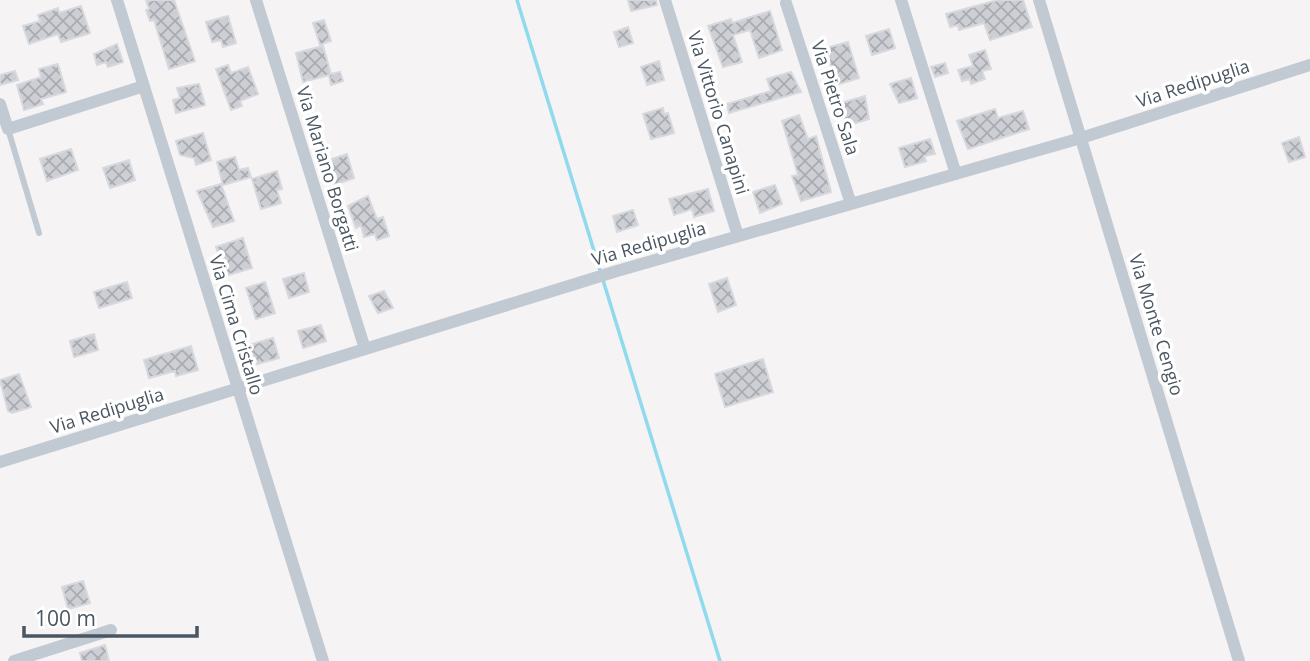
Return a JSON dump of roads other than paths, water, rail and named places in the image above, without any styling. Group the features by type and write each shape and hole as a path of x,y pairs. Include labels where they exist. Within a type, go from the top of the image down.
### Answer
{"street":[{"name":"Via Cima Cristallo","path":"117,0 323,661"},
{"name":"Via Mariano Borgatti","path":"256,0 365,349"},
{"name":"Via Vittorio Canapini","path":"665,0 738,236"},
{"path":"901,0 956,174"},
{"name":"Via Monte Cengio","path":"1039,0 1239,661"},
{"name":"Via Pietro Sala","path":"786,3 851,204"},
{"name":"Via Redipuglia","path":"0,462 617,271 1080,138 1310,65"},
{"path":"0,104 8,130 144,86"},
{"path":"14,661 111,630"}],"lane":[{"path":"8,130 39,233"}],"waterway":[{"path":"517,0 720,661"}]}
